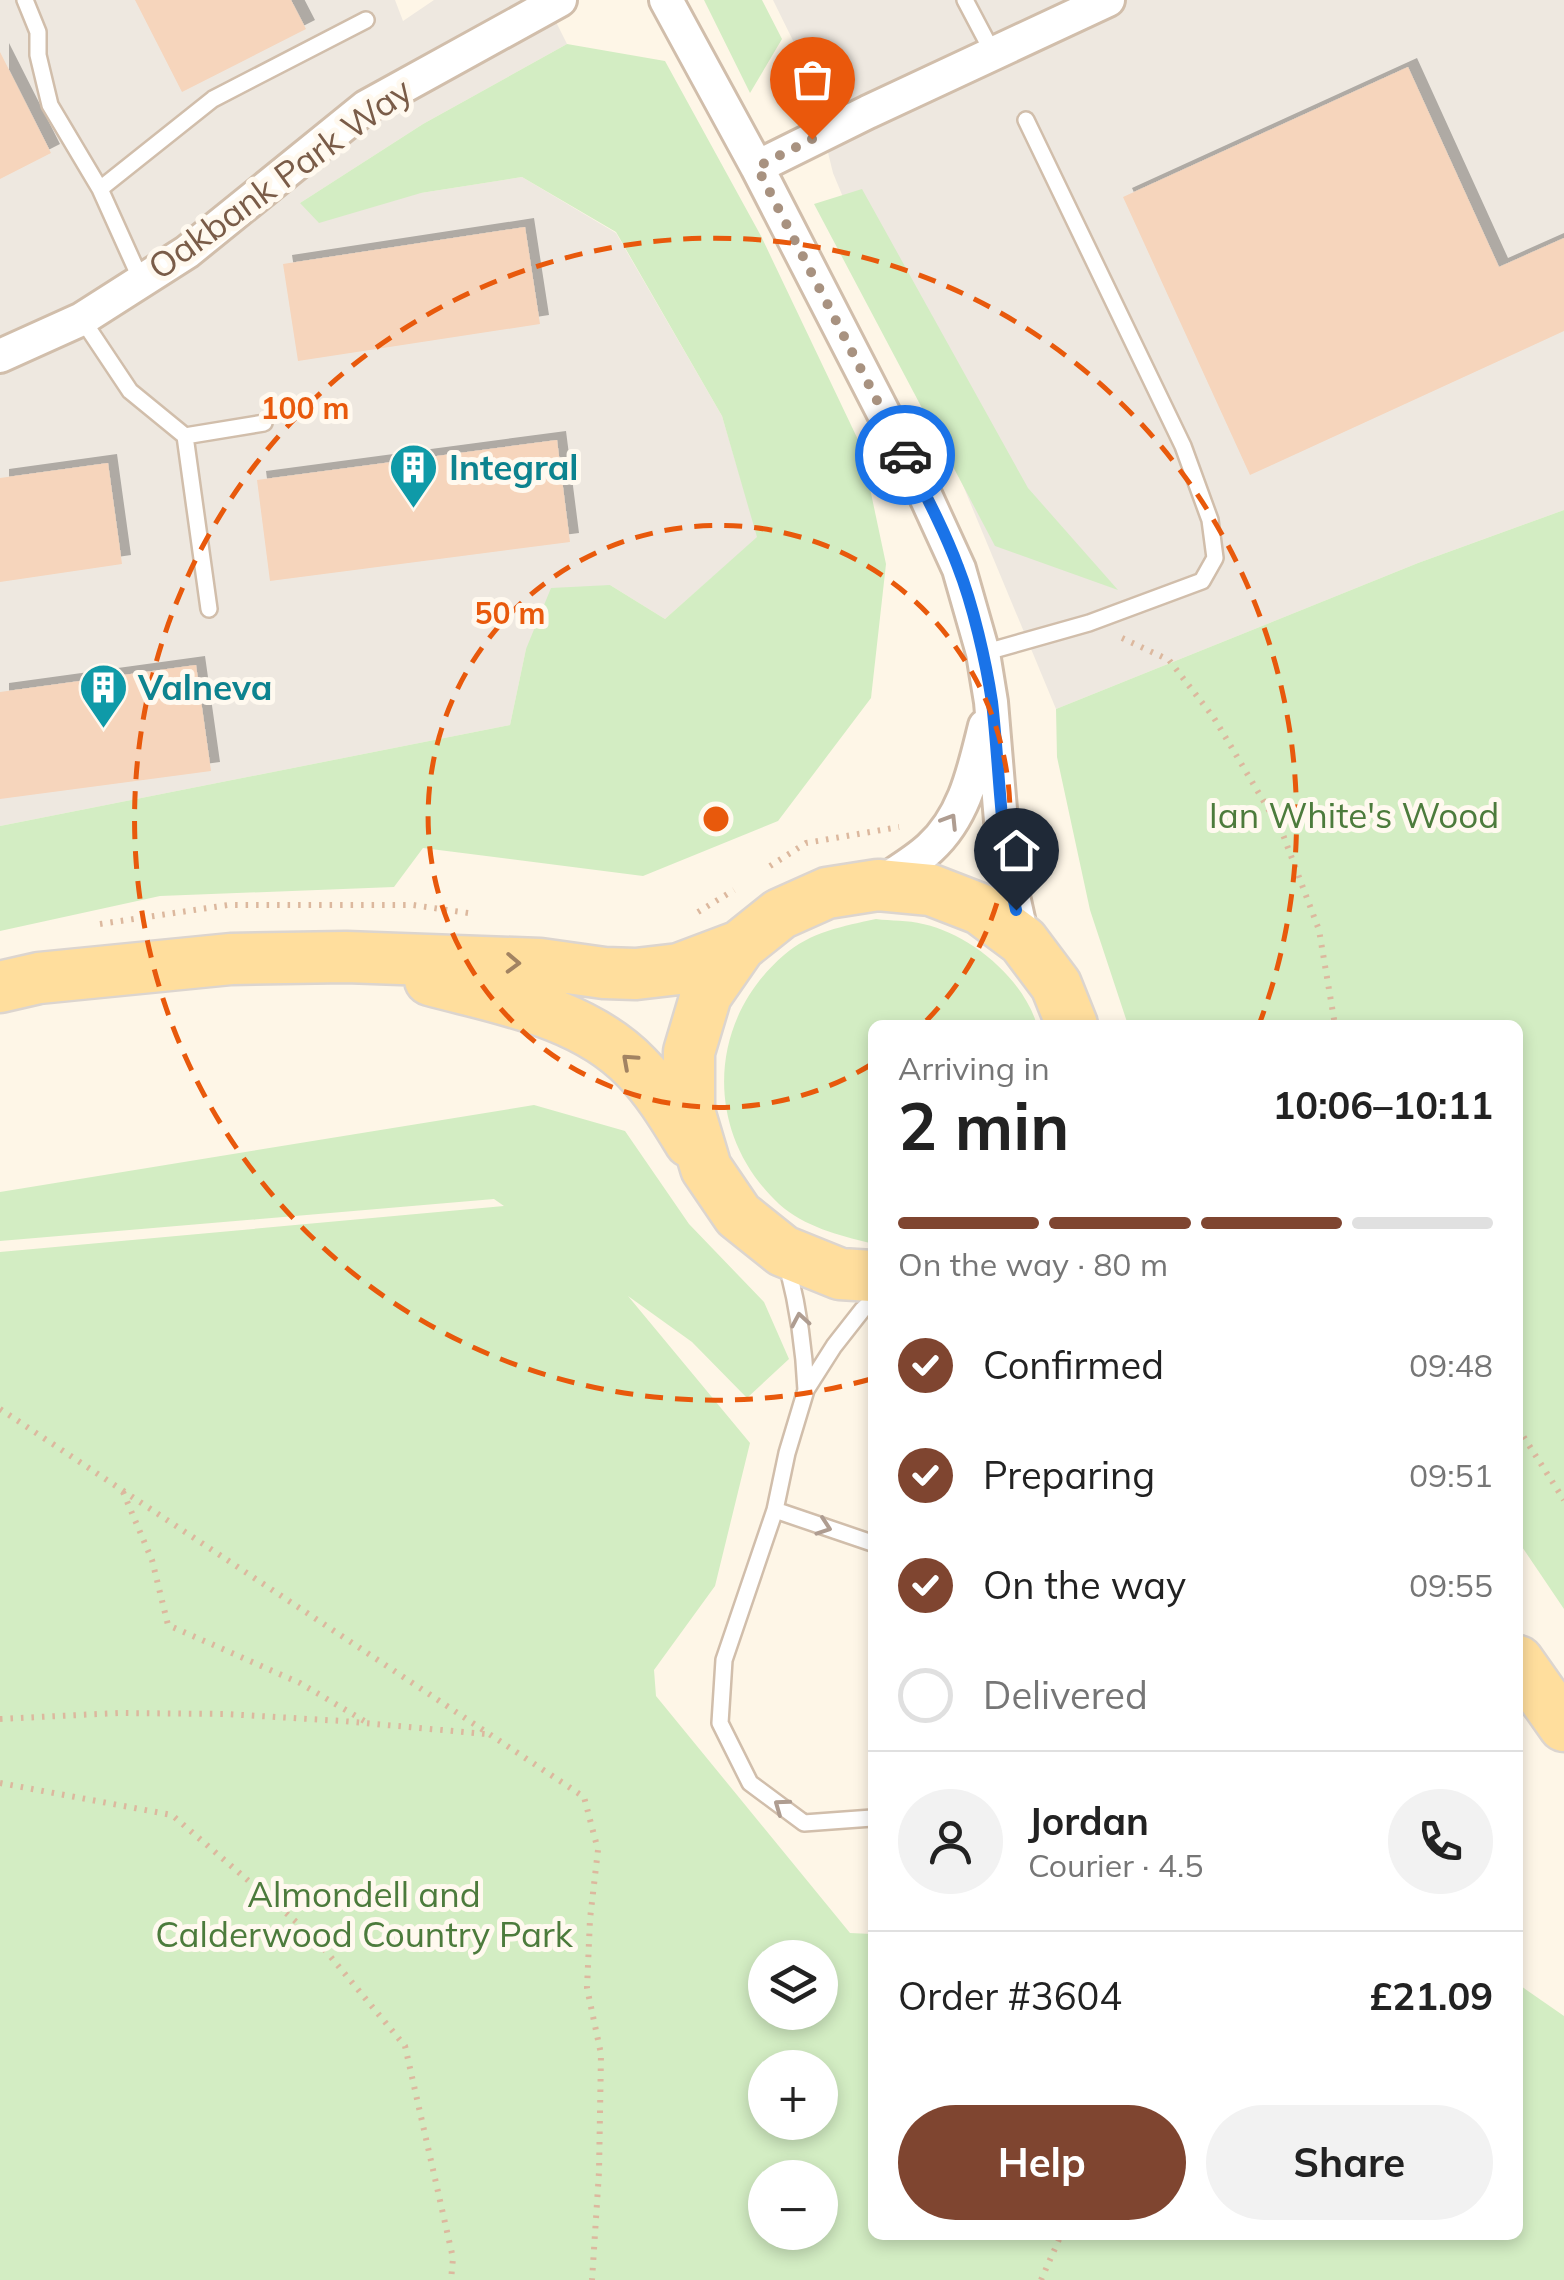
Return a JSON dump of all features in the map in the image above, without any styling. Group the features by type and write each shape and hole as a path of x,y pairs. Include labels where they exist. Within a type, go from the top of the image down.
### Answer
{"main road":[{"path":"706,1168 689,1111 689,1052 706,995 740,946 780,914 827,893 878,884 930,890 980,910 1023,941 1056,985 1070,1020"},
{"path":"0,987 39,978 231,959 346,957 540,964 636,974 679,969 740,946"},
{"path":"346,957 530,1008 571,1022 602,1039 634,1064 664,1100 738,1215 783,1251 840,1274 868,1276"},
{"path":"1523,1668 1564,1726"}],"street":[{"name":"Oakbank Park Way","path":"0,356 82,319 187,252 366,107 560,0"},
{"path":"666,0 757,167 959,569 992,702 1008,878 1023,941"},
{"path":"757,167 1108,0"},
{"path":"878,884 929,850 950,826 970,784 992,702"}],"lane":[{"path":"25,0 38,32 38,55 50,104 100,189 141,280"},
{"path":"964,0 994,55"},
{"path":"100,189 213,99 366,20"},
{"path":"982,652 1089,623 1202,581 1215,558 1210,520 1183,446 1026,120"},
{"path":"82,319 130,391 185,436 209,609"},
{"path":"185,436 264,424"},
{"path":"783,1251 804,1345 806,1390"},
{"path":"868,1305 834,1346 806,1390 787,1453 776,1510 724,1660 720,1722 750,1782 804,1822 868,1818"},
{"path":"776,1510 868,1542"}],"path":[{"path":"1089,623 1170,660 1214,718 1282,832 1320,930 1334,1020"},
{"path":"762,871 806,843 916,824"},
{"path":"685,920 748,880"},
{"path":"84,926 228,905 413,904 488,916"},
{"path":"0,1409 584,1798 598,1850 587,1988 601,2054 600,2172 592,2280"},
{"path":"1523,1436 1564,1500"},
{"path":"122,1491 152,1560 168,1625 300,1683 368,1723"},
{"path":"0,1718 226,1714 487,1734"},
{"path":"0,1783 172,1816 315,1938 406,2046 453,2258 451,2280"},
{"path":"1040,2280 1059,2240"}],"shaded area":[{"path":"0,0 395,0 403,21 434,0 545,0 567,44 423,124 300,203 421,193 522,177 616,233 722,416 758,537 665,619 610,585 526,649 510,725 0,826"},
{"path":"773,0 1564,0 1564,510 1418,563 1056,709 833,173 808,71"}],"green space":[{"path":"704,0 762,0 782,39 750,93"},
{"path":"567,44 665,61 761,236 861,446 886,564 871,698 778,821 643,876 423,848 394,887 160,896 0,931 0,826 510,725 526,649 551,588 610,585 665,619 757,537 722,416 616,232 522,177 421,193 319,223 300,203 423,124"},
{"path":"862,189 1028,488 1118,590 995,546 814,204"},
{"name":"Ian White's Wood","path":"1564,510 1564,1609 1523,1548 1523,1020 1126,1020 1090,910 1057,757 1056,709 1418,563"},
{"path":"876,919 923,924 959,937 1007,975 1035,1020 868,1020 868,1242 811,1224 779,1204 754,1176 737,1145 727,1112 724,1078 728,1045 740,1012 758,982 794,947 840,927"},
{"name":"Almondell and Calderwood Country Park","path":"534,1105 625,1131 689,1224 764,1302 789,1359 747,1398 692,1342 628,1296 750,1443 715,1586 654,1670 656,1696 850,1933 868,1934 868,2240 1523,2240 1523,1987 1564,2016 1564,2280 0,2280 0,1252 504,1206 494,1199 0,1241 0,1192"}],"building":[{"path":"135,0 291,0 306,29 182,92"},
{"path":"0,52 51,153 0,179"},
{"path":"1408,67 1499,267 1564,238 1564,331 1250,475 1123,197"},
{"path":"525,227 540,324 298,361 283,264"},
{"name":"Integral","path":"557,440 570,542 270,581 257,480"},
{"name":"Valneva","path":"108,463 122,564 0,582 0,478"},
{"name":"Valneva","path":"196,665 211,771 0,799 0,692"}],"way so far":[{"path":"812,139 757,167 905,455"}],"place":[{"name":"Integral","path":"414,510"},
{"name":"Valneva","path":"103,730"}],"route":[{"path":"905,455 959,569 982,652 992,702 1008,878 1016,910"}]}
